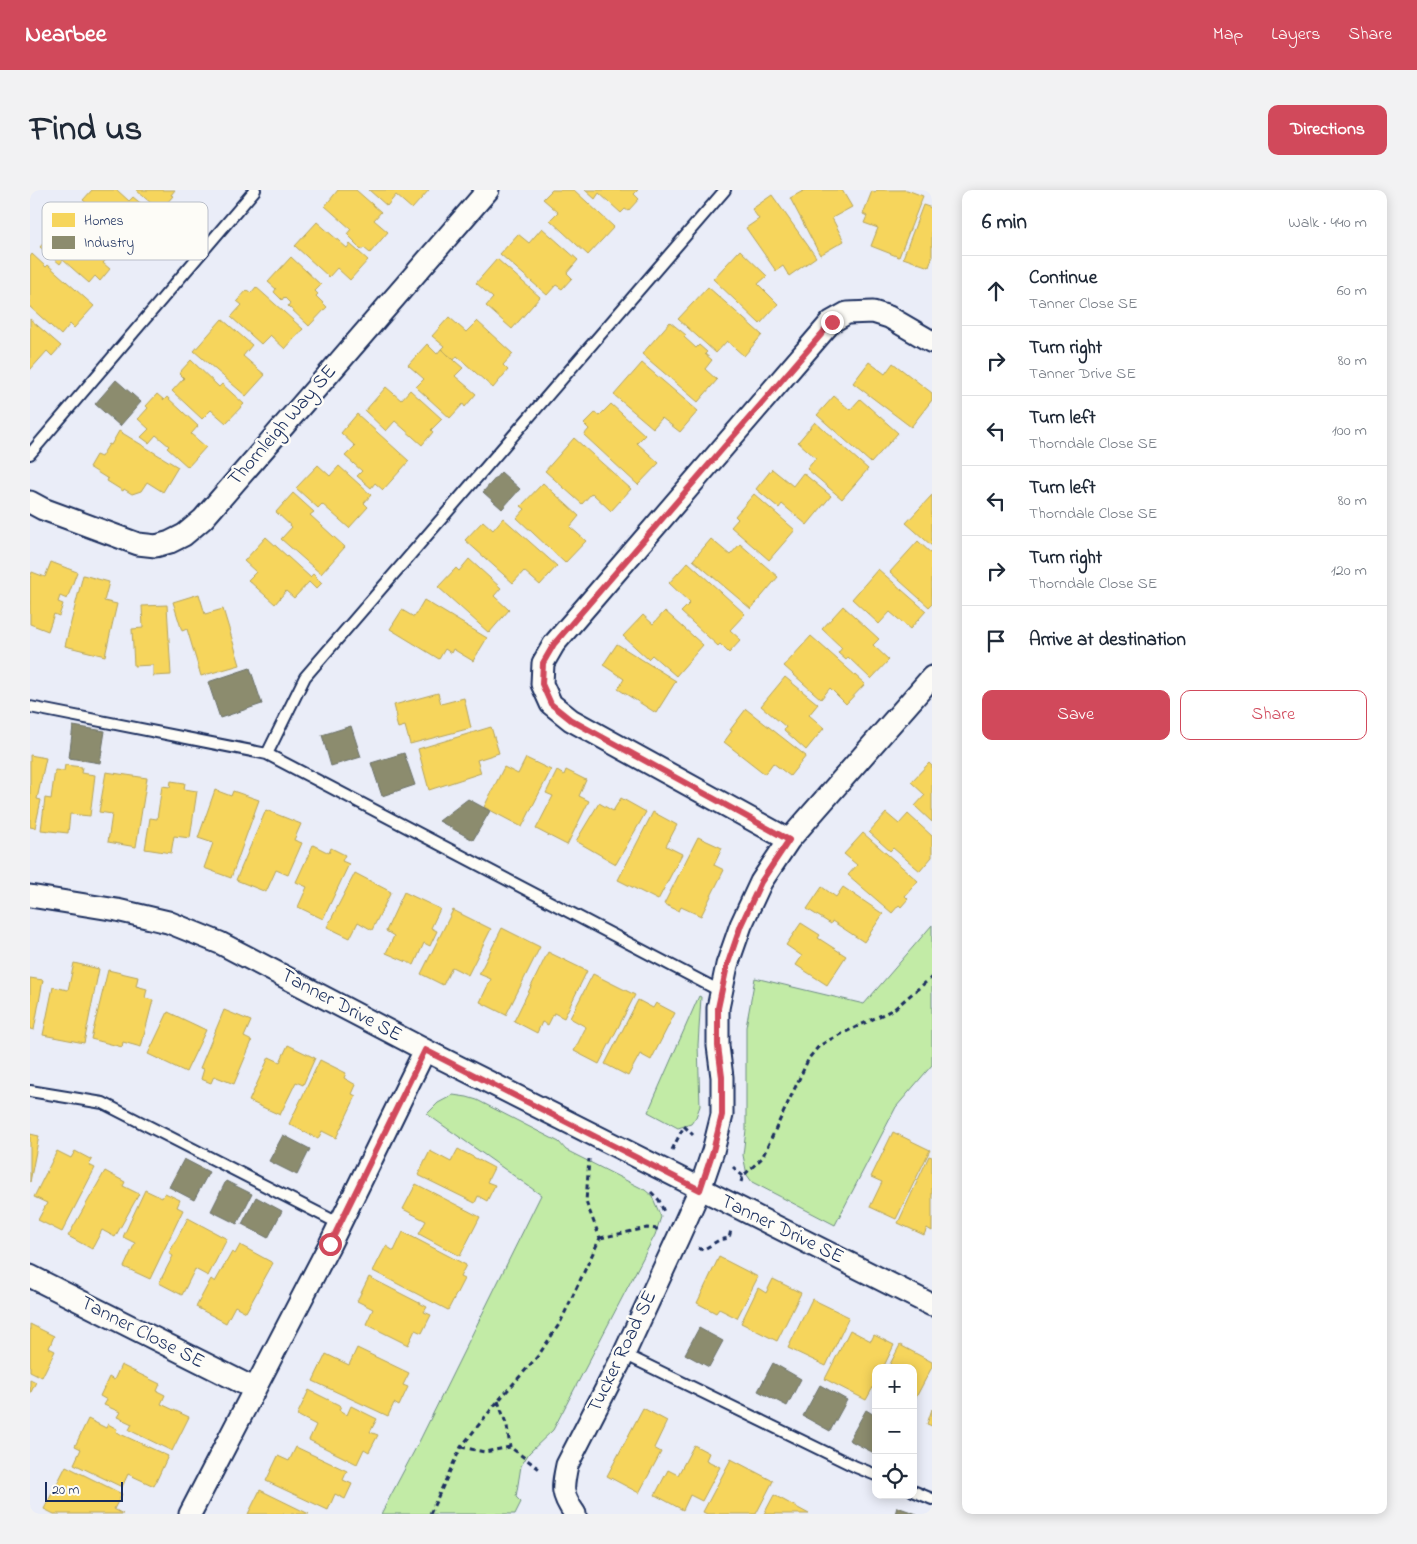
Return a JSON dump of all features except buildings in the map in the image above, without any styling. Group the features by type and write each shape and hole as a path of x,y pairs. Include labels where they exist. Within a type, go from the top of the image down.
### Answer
{"street":[{"name":"Thornleigh Way SE","path":"30,502 42,509 138,544 156,546 184,535 203,519 488,190"},
{"path":"789,840 571,720 551,704 542,684 543,663 554,644 832,322 847,313 873,312 889,317 932,342"},
{"name":"Tucker Road SE","path":"563,1486 566,1466 624,1354 700,1190 713,1151 722,1115 718,1008 727,966 741,925 761,882 789,840 932,677"},
{"name":"Tanner Drive SE","path":"30,896 117,910 168,922 220,943 700,1190 932,1305"},
{"path":"190,1514 340,1224 425,1050"},
{"name":"Tanner Close SE","path":"30,1276 255,1389"},
{"path":"563,1486 566,1501 575,1514"}],"lane":[{"path":"208,245 255,190"},
{"path":"267,754 305,677 725,190"},
{"path":"30,454 195,260"},
{"path":"30,707 267,754 722,992"},
{"path":"30,1091 104,1103 340,1224"},
{"path":"624,1354 872,1473"},
{"path":"917,1493 932,1499"}],"path":[{"path":"743,1176 762,1158 809,1058 819,1046 894,1009 932,977"},
{"path":"430,1514 461,1447 538,1356 560,1323 600,1238 586,1202 589,1159"},
{"path":"600,1238 647,1228 663,1230"},
{"path":"498,1401 507,1426 510,1447 563,1486"},
{"path":"461,1447 485,1452 510,1447"}],"green space":[{"path":"932,925 932,1065 896,1107 835,1225 752,1182 747,1175 743,1155 746,1130 746,1027 755,978 864,1004"},
{"path":"699,996 701,997 698,1045 700,1106 691,1124 678,1128 648,1112"},
{"path":"453,1095 477,1100 559,1142 566,1150 645,1190 652,1196 661,1217 655,1235 553,1430 529,1453 521,1466 516,1497 521,1502 515,1514 381,1514 420,1440 541,1195 427,1114 438,1103"}],"route":[{"path":"330,1244 425,1050 700,1190 722,1115 718,1008 727,966 741,925 761,882 789,840 571,720 551,704 542,684 543,663 554,644 832,322"}]}
